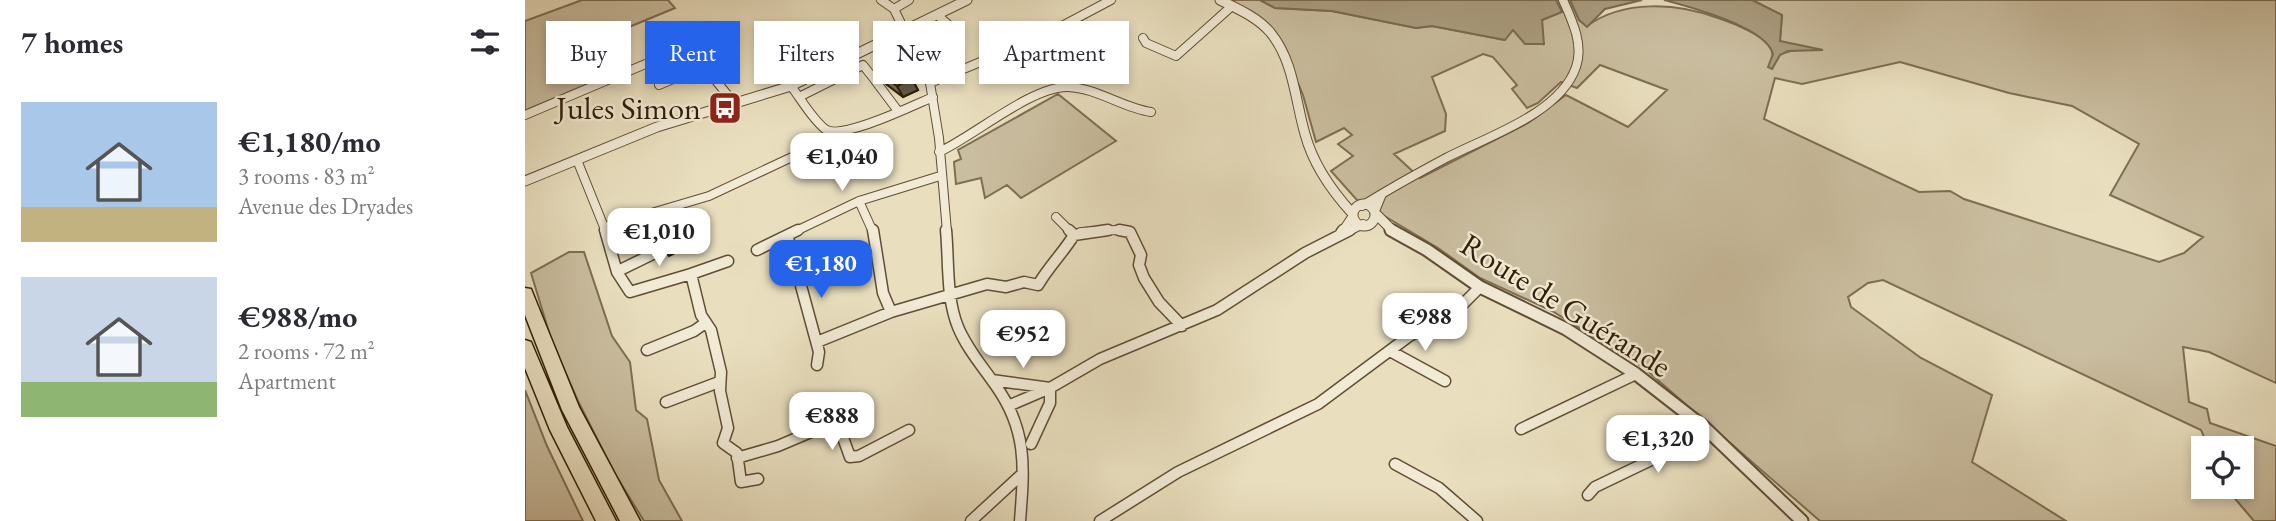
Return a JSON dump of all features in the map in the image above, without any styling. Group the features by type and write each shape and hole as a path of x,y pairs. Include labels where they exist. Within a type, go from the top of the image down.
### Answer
{"highway":[{"path":"525,293 571,411 630,521"},
{"path":"525,347 559,430 606,521"}],"street":[{"path":"881,0 894,9 899,21"},
{"path":"894,9 909,0"},
{"path":"925,21 967,0"},
{"path":"965,69 1029,44 1111,0"},
{"path":"1220,0 1261,23 1273,35 1286,61 1305,137 1322,172 1337,194 1356,211 1371,218"},
{"path":"1339,235 1356,211 1384,193 1526,117 1558,93 1575,70 1579,56 1577,36 1563,0"},
{"path":"1143,38 1146,43 1176,56 1232,6"},
{"path":"937,15 944,21"},
{"path":"525,115 645,64"},
{"path":"804,94 863,65 873,78"},
{"path":"720,84 734,103"},
{"path":"525,181 657,127 795,84"},
{"path":"802,84 804,94 825,129 834,133"},
{"path":"878,84 898,111"},
{"path":"930,84 958,334 992,380 1018,429 1022,474 1020,521"},
{"path":"791,86 804,94"},
{"path":"939,152 1043,93 1063,87 1111,98 1136,111 1151,112"},
{"path":"604,227 709,196 807,150 834,133 933,97"},
{"path":"577,160 625,289 630,292 728,261"},
{"path":"757,250 788,238 859,201 940,176"},
{"path":"1008,406 1050,388 1100,359 1217,310 1304,253 1371,218 1384,193"},
{"path":"859,201 873,232 879,283 883,300 891,312"},
{"path":"1356,211 1370,206 1371,218"},
{"path":"1056,216 1075,236"},
{"name":"Route de Guérande","path":"1371,218 1427,250 1480,287 1574,334 1636,374 1704,427 1802,521"},
{"path":"817,342 891,312 987,284 1006,287 1024,282 1038,285 1053,260 1064,252 1075,236 1082,232 1116,230 1130,232 1141,255 1139,265 1150,289 1182,326"},
{"path":"788,238 817,342 817,365"},
{"path":"618,271 657,253 652,241"},
{"path":"691,274 705,324 711,330 721,372 719,382 728,428 723,443 737,453 741,482 758,479"},
{"path":"1100,521 1178,472 1318,404 1390,351 1462,304 1480,287"},
{"path":"647,350 705,324"},
{"path":"1390,351 1445,381"},
{"path":"1521,429 1557,411 1606,392 1636,374"},
{"path":"992,380 1050,388"},
{"path":"666,402 719,382"},
{"path":"1031,444 1050,402 1050,388"},
{"path":"737,458 778,446 837,421 850,457 859,456 909,430"},
{"path":"1588,495 1595,487 1674,449 1704,427"},
{"path":"1395,464 1421,477 1464,507 1478,521"},
{"path":"971,521 1022,474"}],"shaded area":[{"path":"582,0 668,0 675,8 631,26 631,21 546,21 546,84 596,84 525,113 525,21"},
{"path":"1231,0 1260,0 1275,8 1332,11 1416,28 1432,26 1504,40 1513,29 1543,44 1542,20 1561,12 1556,0 1570,0 1579,20 1587,26 1601,18 1633,8 1651,6 1686,9 1733,24 1768,43 1773,55 1772,69 1780,54 1795,50 1780,41 1782,15 1752,0 2276,0 2276,383 2209,352 2183,347 2189,402 2207,409 2210,423 2247,436 2204,436 2201,430 1883,280 1868,283 1848,297 1851,307 1921,358 1992,395 1972,462 2066,521 1820,521 1644,368 1552,311 1480,278 1438,248 1356,199 1331,171 1353,156 1338,144 1352,135 1344,128 1316,142 1303,95 1279,38","holes":["1483,54 1493,57 1517,85 1512,89 1527,108 1538,103 1561,82 1577,88 1600,65 1667,90 1628,127 1566,95 1528,123 1420,178 1394,154 1445,131 1446,114 1432,77","1900,62 2009,93 2072,106 2139,144 2110,195 2203,237 2184,253 2159,262 1964,199 1950,191 1919,192 1764,119 1775,78 1802,84"]},
{"path":"1260,0 1556,0 1562,12 1542,20 1544,44 1525,44 1513,30 1505,40 1432,26 1416,28 1332,11 1275,8"},
{"path":"1570,0 1642,0 1605,9 1587,27 1579,20"},
{"path":"1664,0 1752,0 1782,15 1780,41 1823,50 1788,51 1780,55 1772,69 1768,67 1773,54 1757,35 1726,20"},
{"path":"1058,94 1116,141 1021,198 1007,185 985,198 981,178 956,184 954,162 961,159 958,150"},
{"path":"569,252 584,252 612,336 630,362 636,410 647,419 659,480 682,521 644,521 615,474 552,342 531,273"},
{"path":"525,390 547,446 583,521 525,521"},
{"path":"2254,438 2276,446 2276,521 2254,521 2235,499 2254,499"}],"building":[{"path":"672,240 674,246 664,250 661,245"}],"place":[{"name":"Jules Simon","path":"725,108"}]}
